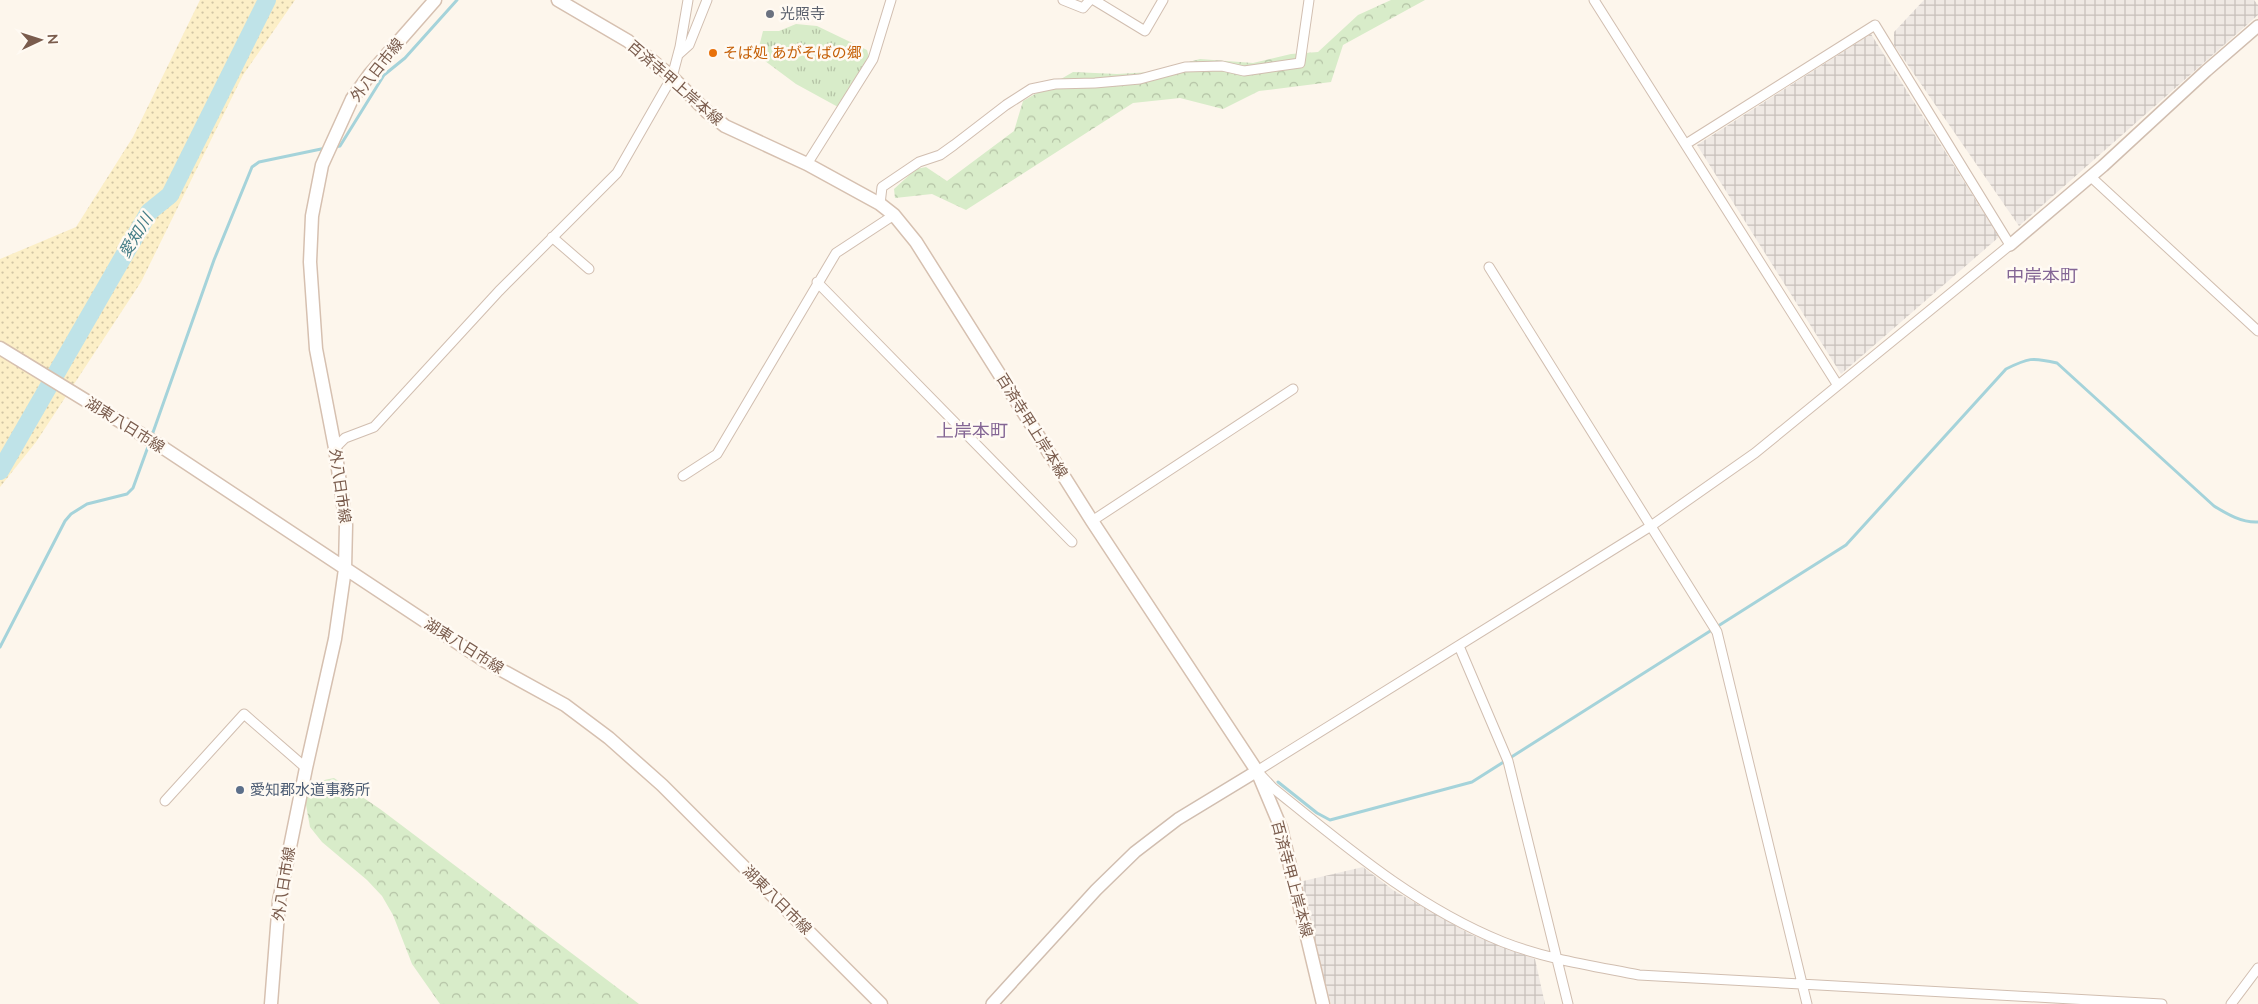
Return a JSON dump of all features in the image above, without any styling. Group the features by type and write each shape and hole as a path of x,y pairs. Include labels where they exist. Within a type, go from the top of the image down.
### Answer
{"main road":[{"name":"外八日市線","path":"271,1004 279,901 335,638 345,569 346,525 335,448 316,349 310,262 312,216 322,165 357,93 370,74 435,0"},
{"name":"百済寺甲上岸本線","path":"558,0 628,41 672,77 725,126 807,164 880,204 894,216 916,242 1092,520 1257,771 1281,828 1323,1004"},
{"name":"湖東八日市線","path":"0,348 162,447 485,661 565,706 609,738 662,785 881,1004"}],"street":[{"path":"335,448 345,438 374,427 499,290 617,173 672,77 688,0"},
{"path":"678,55 689,45 707,0"},
{"path":"807,164 873,59 890,0"},
{"path":"1063,0 1083,8 1090,0"},
{"path":"1094,0 1146,31 1163,0"},
{"path":"880,204 882,187 919,162 940,155 1006,105 1032,89 1055,84 1095,84 1140,79 1185,67 1222,66 1244,71 1300,62 1309,0"},
{"path":"1594,0 1838,384"},
{"path":"1686,144 1875,25 2010,244"},
{"path":"992,1004 1096,890 1135,852 1178,819 1651,526 1755,453 2091,177 2206,70 2258,26"},
{"path":"2091,177 2258,331"},
{"path":"682,476 717,454 740,418 817,282 836,253 894,216"},
{"path":"552,237 589,269"},
{"path":"1489,267 1717,632 1807,1004"},
{"path":"817,282 1072,542"},
{"path":"1092,520 1293,390"},
{"path":"1459,646 1508,761 1568,1004"},
{"path":"165,801 244,714 306,768"},
{"path":"1257,771 1280,794 1394,883 1449,915 1503,942 1556,959 1639,975 2162,1004"},
{"path":"2231,1004 2258,968"},
{"path":"1998,1004 2007,995"}],"shaded area":[{"path":"1924,0 2254,0 2258,5 2258,15 2019,226 1894,45 1894,32"},
{"path":"1871,34 1999,237 1841,374 1697,145"},
{"path":"1363,867 1393,890 1472,935 1535,959 1545,1004 1331,1004 1299,882"}],"green space":[{"path":"1391,0 1425,0 1343,45 1331,82 1259,91 1223,109 1180,98 1133,103 966,210 932,194 895,198 894,189 916,169 926,167 947,181 1014,131 1023,101 1073,72 1117,74 1151,72 1200,59 1253,63 1291,54 1318,52 1358,15"},
{"path":"796,24 817,26 867,50 869,57 838,107 796,84 757,55 763,31 779,31"},
{"path":"334,778 380,809 639,1004 440,1004 412,964 393,915 382,896 367,880 322,842 310,827 304,794 313,784"}],"sand":[{"path":"200,0 295,0 243,75 141,282 36,442 0,487 0,259 76,227 133,137"}],"waterway":[{"name":"愛知川","path":"0,471 149,212 170,195 267,0"},
{"path":"335,147 340,146 384,75 405,58 457,0"},
{"path":"151,438 214,260 252,167 259,162 326,148"},
{"path":"1278,782 1317,813 1330,820 1472,782 1846,545 2006,369 2025,361 2036,359 2057,363 2214,506 2229,515 2258,522"},
{"path":"0,647 65,521 71,514 87,504 127,494 133,488 149,444"}],"place":[{"name":"光照寺","path":"770,14"},
{"name":"そば処 あがそばの郷","path":"713,53"},
{"name":"愛知郡水道事務所","path":"240,790"}],"district":[{"name":"中岸本町","path":"2042,276"},
{"name":"上岸本町","path":"972,431"}]}
